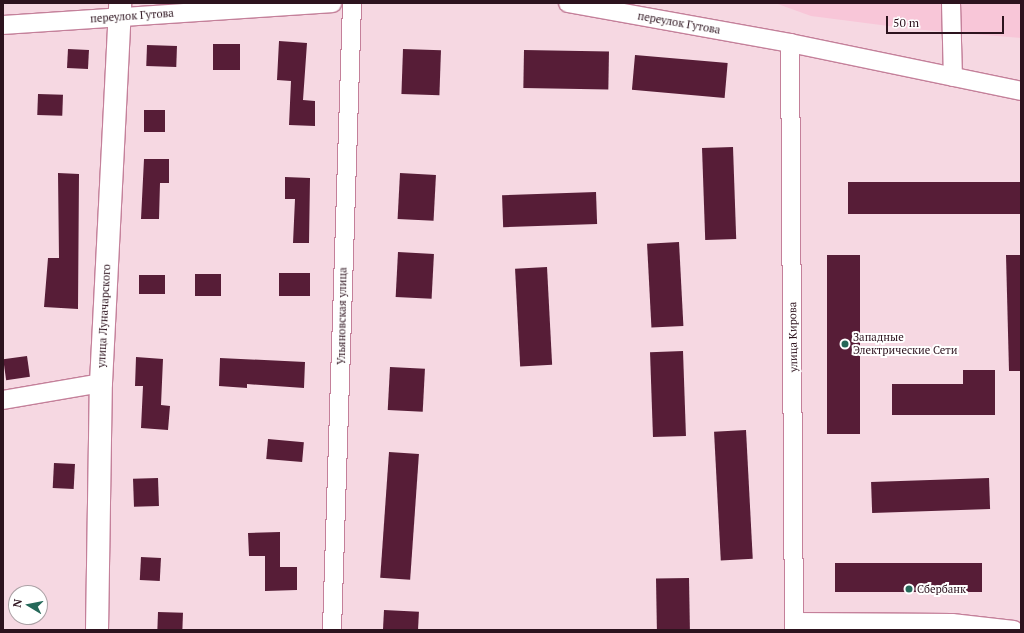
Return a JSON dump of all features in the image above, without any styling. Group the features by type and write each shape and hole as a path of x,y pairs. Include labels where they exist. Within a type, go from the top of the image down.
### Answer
{"main road":[{"name":"улица Луначарского","path":"98,630 101,383 119,10"}],"street":[{"name":"переулок Гутова","path":"3,25 119,10 332,3"},
{"name":"Ульяновская улица","path":"332,630 352,3"},
{"name":"переулок Гутова","path":"568,3 790,43 1021,91"},
{"path":"951,3 953,77"},
{"name":"улица Кирова","path":"790,43 794,626"},
{"path":"3,400 101,383"},
{"path":"794,626 923,626 1004,629"}],"shaded area":[{"path":"775,3 1021,3 1021,38 912,29 811,16"}],"building":[{"path":"279,41 307,43 303,100 315,101 315,126 289,125 291,81 277,80"},
{"path":"213,44 240,44 240,70 213,70"},
{"path":"147,45 177,46 176,67 146,66"},
{"path":"68,49 89,50 88,69 67,68"},
{"path":"403,49 441,50 439,95 401,94"},
{"path":"524,50 609,51 608,89 523,88"},
{"path":"635,55 728,63 725,98 632,90"},
{"path":"38,94 63,95 62,116 37,115"},
{"path":"144,110 165,110 165,132 144,132"},
{"path":"733,147 736,239 705,240 702,148"},
{"path":"144,159 169,159 169,183 160,183 159,219 141,219"},
{"path":"58,173 79,174 78,309 44,307 48,258 59,258"},
{"path":"400,173 436,175 434,221 398,219"},
{"path":"285,177 310,178 309,243 293,243 295,199 285,199"},
{"path":"848,182 1021,182 1021,214 848,214"},
{"path":"596,192 597,224 503,227 502,195"},
{"path":"679,242 683,326 651,328 647,244"},
{"path":"398,252 434,254 432,299 396,297"},
{"name":"Западные Электрические Сети","path":"827,255 860,255 860,434 827,434"},
{"path":"1006,255 1021,255 1021,371 1009,371"},
{"path":"547,267 552,365 520,367 515,269"},
{"path":"279,273 310,273 310,296 279,296"},
{"path":"195,274 221,274 221,296 195,296"},
{"path":"139,275 165,275 165,294 139,294"},
{"path":"683,351 686,436 653,437 650,352"},
{"path":"27,356 30,377 6,380 3,359"},
{"path":"136,357 163,359 161,405 170,406 168,430 141,428 143,386 135,386"},
{"path":"220,358 305,362 304,388 247,384 247,388 219,386"},
{"path":"390,367 425,369 423,412 388,410"},
{"path":"963,370 995,370 995,415 892,415 892,384 963,384"},
{"path":"746,430 753,559 721,560 714,432"},
{"path":"268,439 304,442 302,462 266,459"},
{"path":"389,452 419,454 410,580 380,578"},
{"path":"54,463 75,464 74,489 53,488"},
{"path":"158,478 159,506 134,507 133,479"},
{"path":"989,478 990,509 872,513 871,482"},
{"path":"280,532 280,567 297,567 297,590 265,591 265,556 249,556 248,533"},
{"path":"141,557 161,558 160,581 140,580"},
{"path":"835,563 982,563 982,592 835,592"},
{"path":"689,578 690,630 657,630 656,579"},
{"path":"384,610 419,612 418,630 383,630"},
{"path":"158,612 183,613 182,630 157,630"}],"place":[{"name":"Западные Электрические Сети","path":"845,344"},
{"name":"Сбербанк","path":"909,589"}]}
